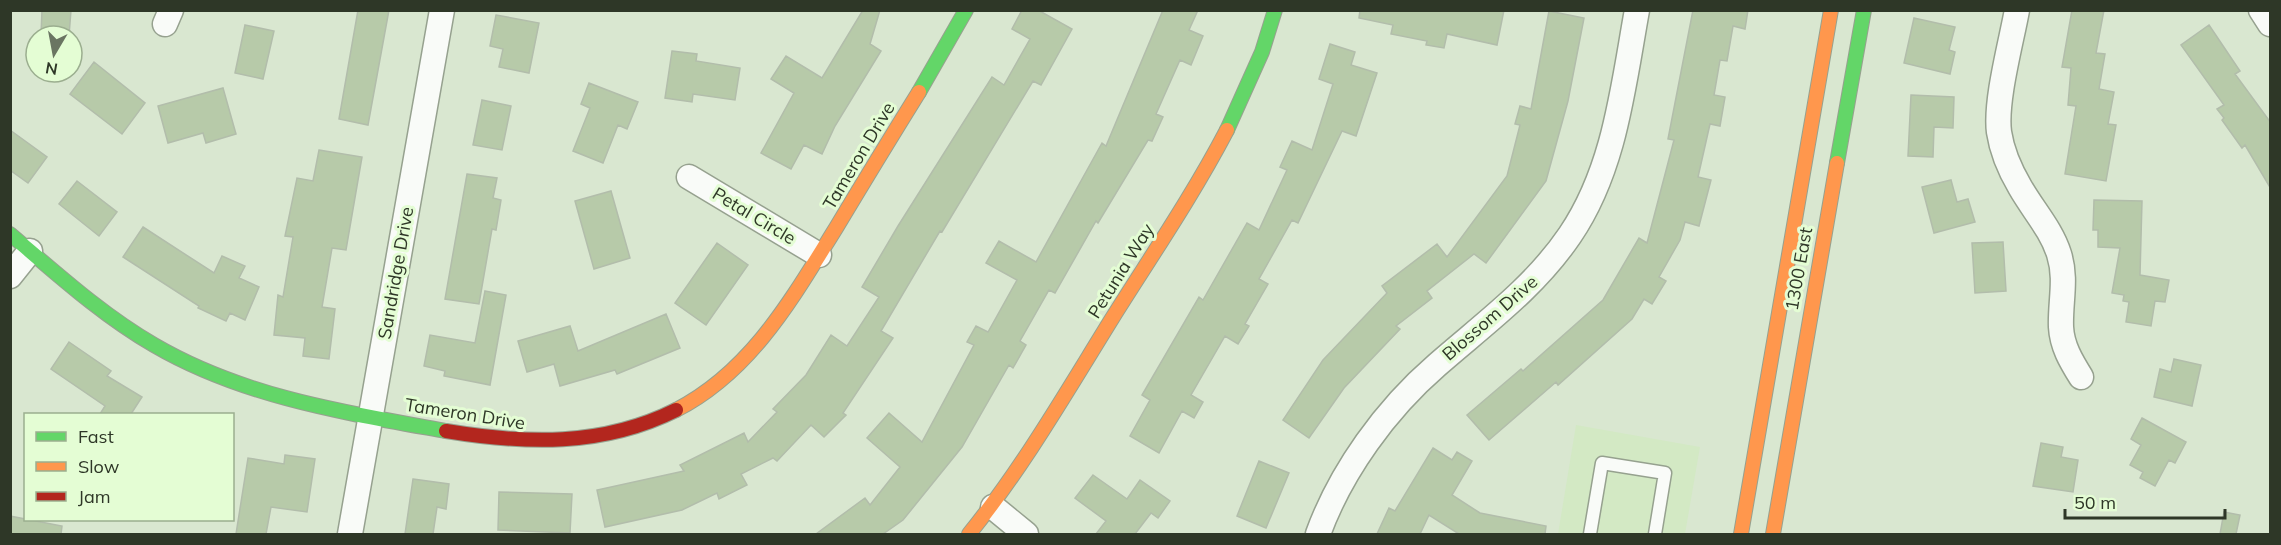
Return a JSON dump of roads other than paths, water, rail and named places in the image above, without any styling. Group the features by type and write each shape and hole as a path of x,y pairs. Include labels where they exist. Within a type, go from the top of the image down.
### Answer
{"street":[{"name":"Sandridge Drive","path":"350,534 442,10"},
{"name":"Tameron Drive","path":"10,234 106,313 155,345 250,389 298,403 371,418 481,437 536,443 589,439 637,428 679,409 719,383 757,348 782,315 966,10"},
{"name":"Petunia Way","path":"969,534 993,507 1014,477 1228,128 1250,83 1275,10"},
{"name":"Blossom Drive","path":"1318,534 1346,476 1375,432 1404,397 1436,366 1512,303 1544,271 1571,234 1595,189 1610,151 1637,10"},
{"name":"1300 East","path":"1741,534 1831,10"},
{"name":"1300 East","path":"1773,534 1864,10"},
{"path":"2017,10 2001,99 1999,131 2006,161 2020,189 2048,229 2059,253 2064,277 2061,327 2067,354 2081,377"},
{"path":"2261,10 2271,24"},
{"name":"Petal Circle","path":"689,177 819,255"},
{"path":"10,276 30,251"},
{"path":"993,507 1026,534"}],"lane":[{"path":"1590,534 1602,463 1665,473 1655,534"}]}
